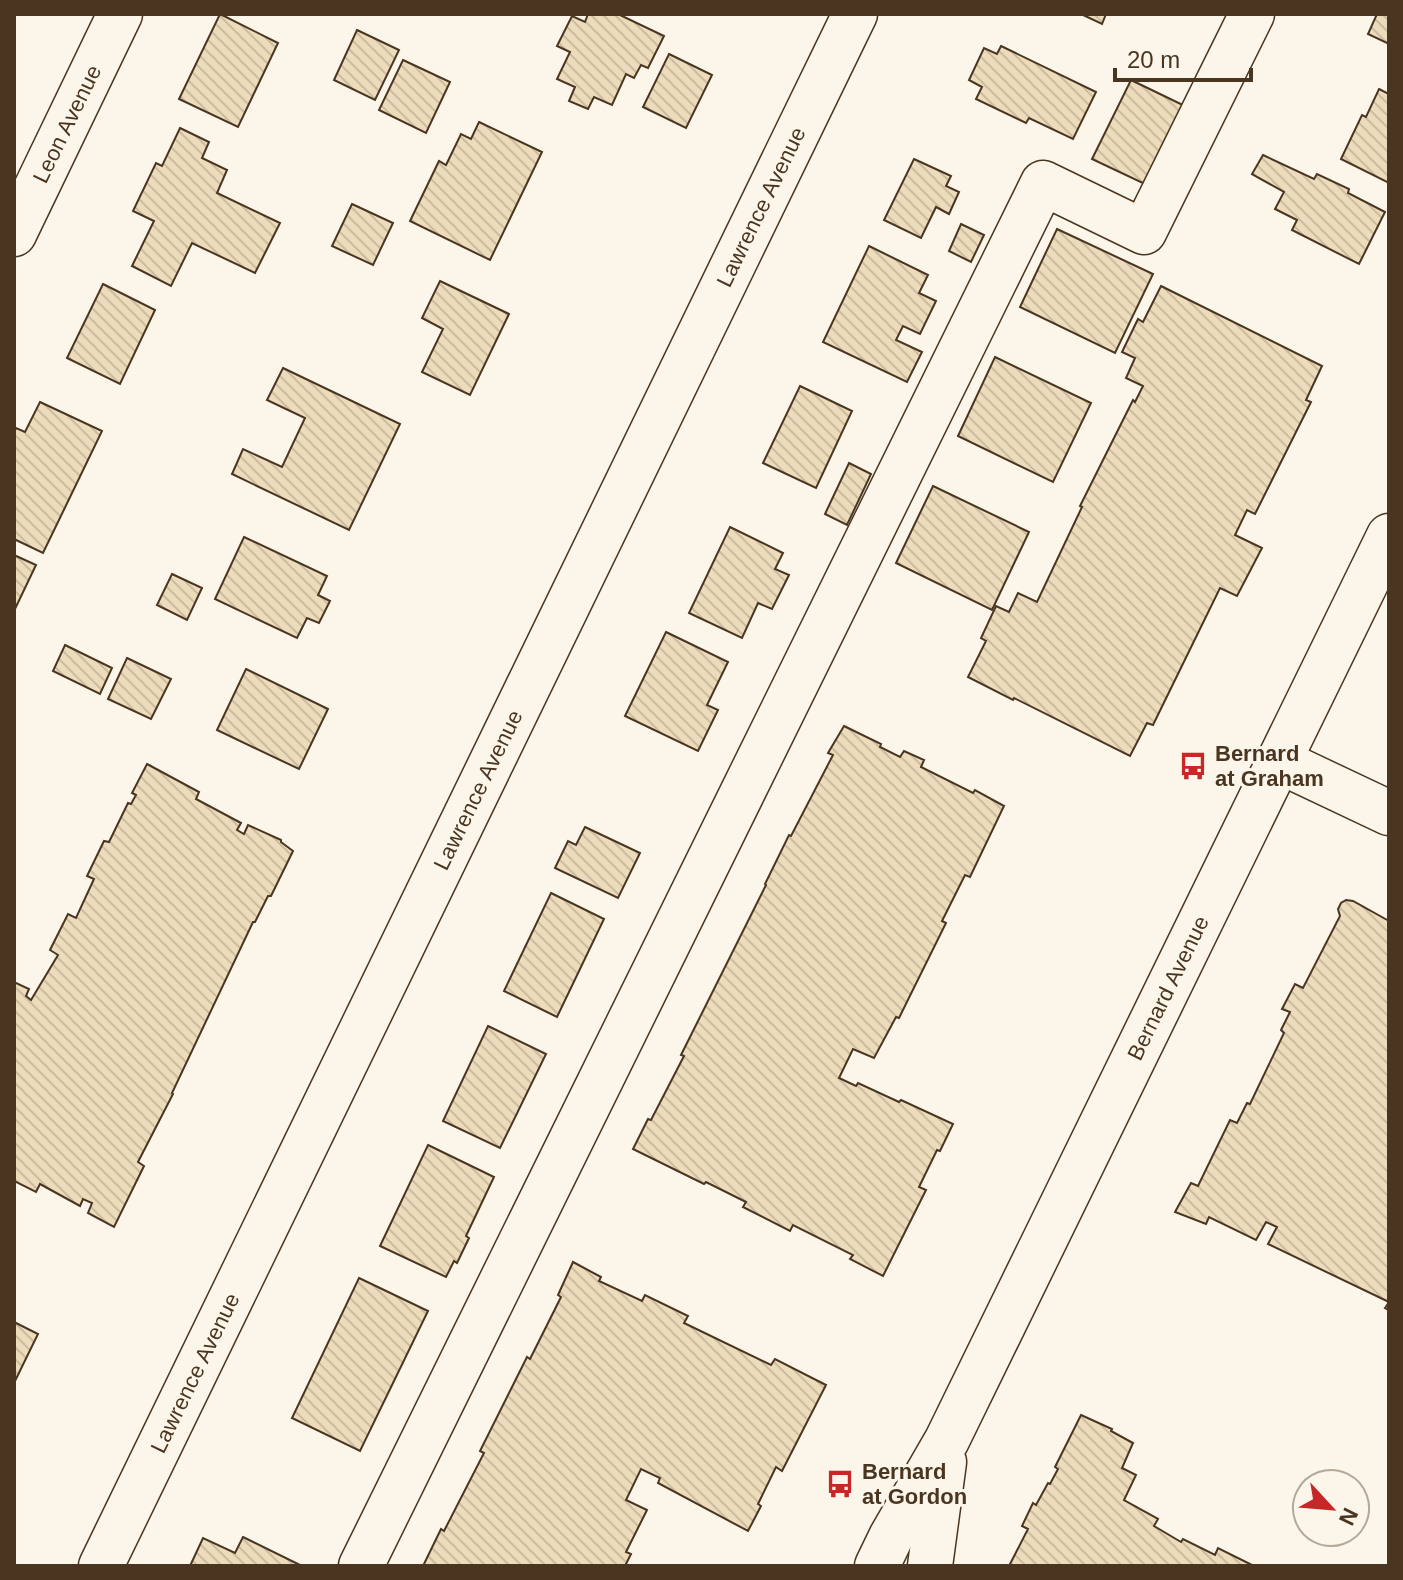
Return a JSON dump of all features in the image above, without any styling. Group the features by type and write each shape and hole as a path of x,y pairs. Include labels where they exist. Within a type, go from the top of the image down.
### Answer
{"street":[{"name":"Leon Avenue","path":"14,234 120,14"},
{"name":"Lawrence Avenue","path":"101,1566 855,14"},
{"path":"361,1566 1043,183 1144,232 1252,14"},
{"name":"Bernard Avenue","path":"877,1566 947,1440 1389,536"},
{"path":"1279,761 1389,813"},
{"name":"Bernard Avenue","path":"930,1566 947,1440"}],"building":[{"path":"220,14 278,43 238,127 179,99"},
{"path":"588,14 618,14 664,36 648,68 641,65 634,78 626,74 612,105 594,97 588,109 569,101 575,87 557,79 570,52 557,46 572,16 585,22"},
{"path":"1081,14 1106,14 1102,24"},
{"path":"1377,14 1389,14 1389,44 1368,34"},
{"path":"357,30 399,50 375,100 334,80"},
{"path":"1001,46 1096,92 1073,139 1029,118 1026,123 976,99 982,87 969,80 984,48 997,54"},
{"path":"669,54 712,75 686,128 643,107"},
{"path":"403,60 450,82 426,133 379,110"},
{"path":"1131,80 1187,107 1149,186 1092,159"},
{"path":"1379,89 1389,94 1389,183 1341,159 1362,115 1366,117"},
{"path":"479,122 542,152 490,260 410,221 439,161 446,165 461,134 471,139"},
{"path":"180,128 209,142 202,158 227,170 217,193 280,223 255,273 192,243 171,286 132,266 154,221 133,211 156,163 162,166"},
{"path":"1263,155 1314,179 1317,174 1349,189 1348,193 1385,212 1359,264 1292,230 1297,220 1275,209 1284,192 1252,174"},
{"path":"914,159 951,176 946,186 959,192 949,214 936,207 921,238 884,220"},
{"path":"352,204 393,223 373,265 332,246"},
{"path":"961,224 984,235 971,262 949,251"},
{"path":"1057,229 1153,274 1115,353 1020,307"},
{"path":"869,246 928,275 919,293 936,301 920,334 903,326 896,340 922,352 907,382 823,342"},
{"path":"440,281 509,314 470,395 422,372 443,329 422,318"},
{"path":"103,284 155,310 120,384 67,358"},
{"path":"1161,286 1322,366 1306,400 1311,402 1255,514 1247,510 1235,535 1262,548 1237,596 1220,588 1153,725 1147,723 1130,756 968,677 986,641 981,638 996,606 1009,612 1018,593 1037,602 1080,506 1143,386 1126,378 1135,358 1122,352 1138,319 1143,322"},
{"path":"995,357 1091,403 1053,482 958,436"},
{"path":"283,368 400,424 349,530 232,474 243,449 282,467 305,418 267,400"},
{"path":"800,386 852,411 816,488 763,463"},
{"path":"40,402 102,431 43,553 14,539 14,433 16,428 25,432"},
{"path":"849,463 871,474 847,525 825,514"},
{"path":"933,486 1029,532 992,610 896,563"},
{"path":"730,527 783,553 775,569 789,575 772,609 758,603 742,638 689,613"},
{"path":"244,537 327,576 318,595 330,601 319,623 307,618 297,638 215,599"},
{"path":"14,555 36,565 14,611"},
{"path":"172,574 202,588 187,620 157,605"},
{"path":"666,632 728,662 707,705 718,710 698,751 625,716"},
{"path":"65,645 112,668 100,694 53,671"},
{"path":"127,658 171,679 151,719 108,699"},
{"path":"246,669 328,709 299,769 217,730"},
{"path":"844,726 900,757 904,751 924,760 921,767 1004,806 970,877 965,875 942,921 946,923 899,1018 896,1017 874,1058 853,1049 839,1078 856,1086 858,1083 899,1102 901,1100 953,1124 919,1187 926,1190 883,1276 850,1259 853,1255 793,1225 790,1231 743,1207 746,1202 633,1149 684,1056 681,1055 789,835 833,755 828,753"},
{"path":"147,764 199,792 196,799 241,823 237,830 244,834 248,825 281,840 293,851 271,896 268,896 253,922 138,1162 144,1166 114,1227 88,1213 92,1203 83,1199 80,1206 40,1184 36,1192 14,1181 14,982 29,989 26,996 31,1000 58,955 50,950 68,914 76,918 94,879 87,876 104,841 109,842 128,803 131,804 136,795 132,793"},
{"path":"585,827 640,853 618,898 555,868 568,841 576,845"},
{"path":"551,893 604,919 557,1017 504,991"},
{"path":"1346,900 1389,921 1389,1302 1268,1244 1277,1227 1266,1222 1256,1240 1209,1217 1206,1224 1175,1212 1191,1183 1198,1186 1230,1120 1237,1123 1247,1103 1250,1104 1284,1033 1281,1030 1290,1012 1282,1009 1295,984 1303,988 1340,916 1338,909"},
{"path":"488,1026 546,1054 500,1148 443,1121"},
{"path":"428,1145 494,1177 466,1236 469,1238 457,1263 454,1261 446,1277 380,1246"},
{"path":"573,1262 601,1277 599,1281 642,1301 645,1295 688,1316 684,1323 771,1365 775,1359 826,1385 782,1471 776,1467 748,1531 658,1483 660,1478 641,1469 626,1500 647,1510 626,1552 631,1554 625,1566 423,1566 484,1453 480,1451 527,1357 530,1359 561,1297 558,1295"},
{"path":"359,1278 428,1311 360,1451 292,1418"},
{"path":"14,1322 38,1334 14,1383"},
{"path":"1081,1415 1133,1443 1122,1468 1136,1475 1124,1500 1158,1519 1154,1526 1181,1542 1183,1539 1215,1555 1218,1548 1254,1566 1009,1566 1028,1529 1022,1526 1033,1503 1036,1505 1058,1469 1055,1467"},
{"path":"243,1537 302,1566 190,1566 203,1538 235,1553"}],"place":[{"name":"Bernard at Graham","path":"1193,766"},
{"name":"Bernard at Gordon","path":"840,1484"}]}
